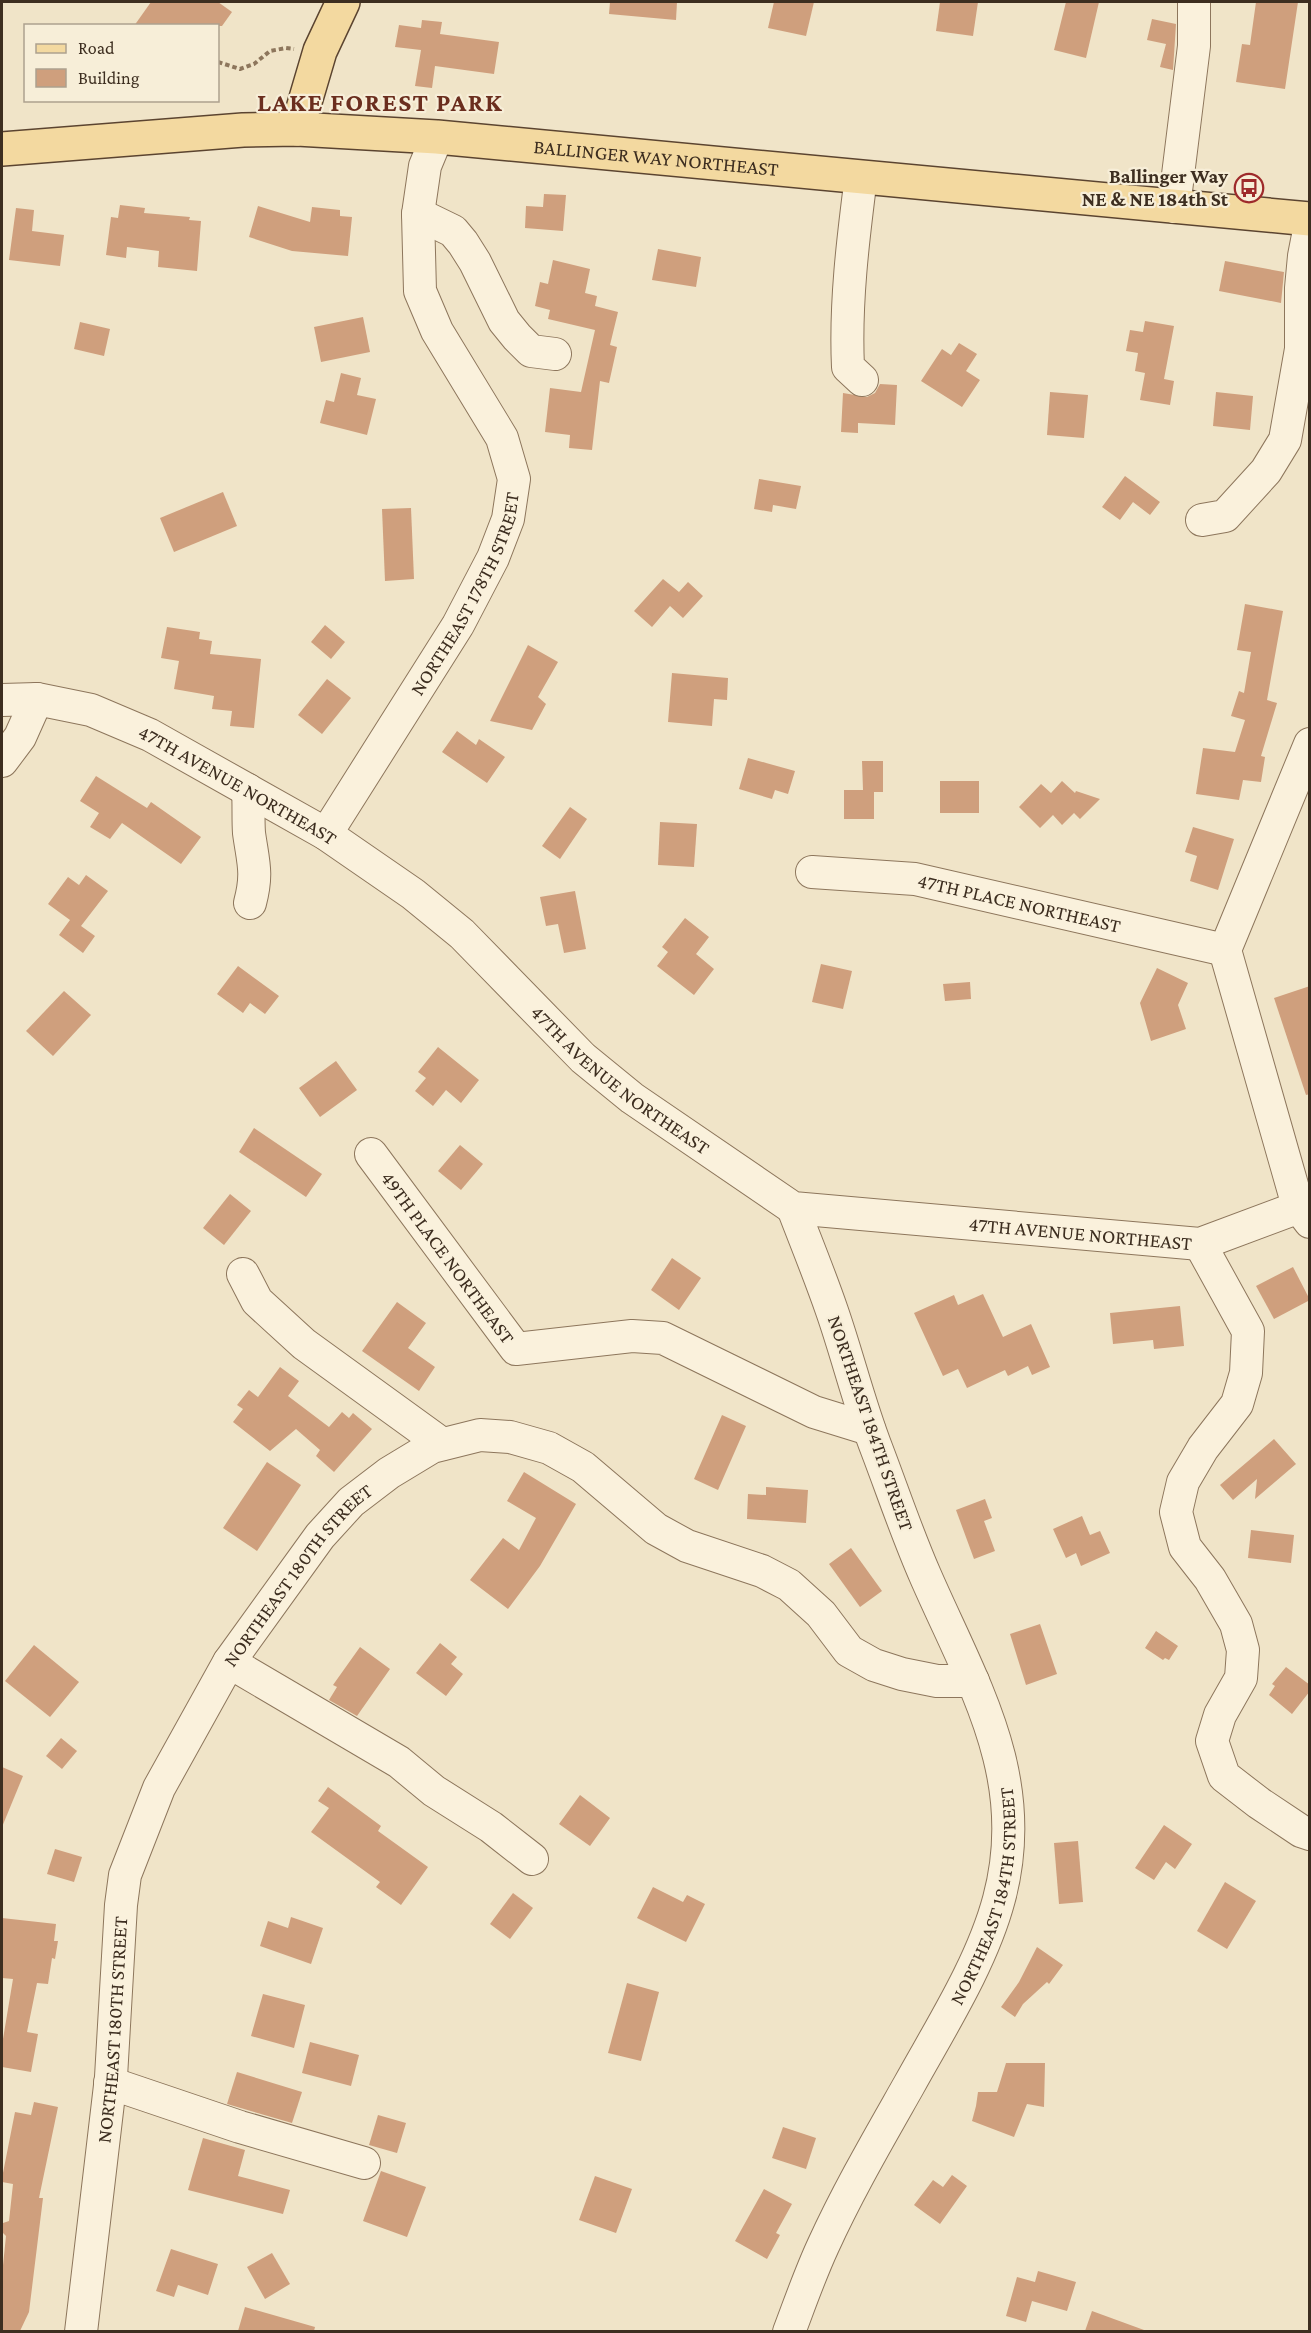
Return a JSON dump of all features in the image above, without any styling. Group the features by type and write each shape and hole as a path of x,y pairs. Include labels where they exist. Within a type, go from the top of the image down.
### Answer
{"main road":[{"path":"297,129 320,51 343,2"},
{"name":"BALLINGER WAY NORTHEAST","path":"2,149 243,130 297,129 437,137 1310,219"}],"street":[{"path":"1174,207 1194,46 1194,2"},
{"name":"NORTHEAST 178TH STREET","path":"326,834 463,616 493,558 508,519 514,479 502,438 437,331 420,291 418,214 425,166 437,137"},
{"path":"861,177 854,229 846,339 848,367 862,380"},
{"path":"418,214 453,231 475,262 504,321 517,337 531,351 555,354"},
{"path":"1202,520 1225,516 1266,471 1285,441 1301,349 1302,277 1310,225"},
{"path":"2,760 20,737 37,699"},
{"name":"47TH AVENUE NORTHEAST","path":"2,700 37,699 90,710 150,735 326,834 413,894 462,934 583,1058 632,1098 793,1208 1200,1244 1306,1210"},
{"path":"1306,1210 1225,950 1310,744"},
{"path":"248,790 249,832 256,868 255,883 249,903"},
{"name":"47TH PLACE NORTHEAST","path":"812,872 915,879 1225,950"},
{"name":"49TH PLACE NORTHEAST","path":"371,1154 516,1349 632,1336 663,1338 814,1412 869,1429"},
{"name":"NORTHEAST 184TH STREET","path":"789,2331 822,2249 849,2193 980,1951 998,1903 1009,1861 1010,1808 1004,1773 992,1729 973,1681 923,1572 869,1429 832,1312 793,1208"},
{"path":"1200,1244 1248,1331 1246,1373 1237,1404 1203,1448 1183,1482 1176,1512 1185,1547 1210,1579 1236,1624 1243,1650 1241,1678 1220,1715 1212,1741 1224,1776 1284,1820 1310,1834"},
{"path":"243,1274 257,1301 304,1344 442,1444"},
{"name":"NORTHEAST 180TH STREET","path":"81,2331 110,2083 121,1905 125,1875 159,1788 229,1662 320,1536 351,1502 390,1473 432,1447 480,1435 510,1437 549,1448 583,1467 656,1529 687,1546 762,1571 789,1585 821,1614 849,1651 874,1665 937,1681 973,1681"},
{"path":"229,1662 399,1762 434,1791 491,1827 532,1859"},
{"path":"110,2083 240,2127 364,2163"}],"path":[{"path":"219,62 240,69 254,64 270,51 286,48 301,49"}],"building":[{"path":"151,2 218,2 232,12 222,26 219,24 135,24"},
{"path":"610,2 677,2 676,20 609,14"},
{"path":"774,2 814,2 806,36 768,28"},
{"path":"940,2 978,2 973,36 936,31"},
{"path":"1066,2 1099,2 1086,58 1054,50"},
{"path":"1256,2 1298,2 1285,89 1236,82 1242,44 1250,45"},
{"path":"1152,19 1176,24 1173,70 1160,67 1166,44 1147,40"},
{"path":"422,20 442,22 440,34 499,42 494,74 435,66 432,88 415,86 421,50 395,47 399,25 421,28"},
{"path":"544,194 566,195 563,231 525,228 526,206 543,207"},
{"path":"120,205 145,208 144,213 190,217 189,220 201,221 197,271 158,267 159,251 127,247 126,258 106,255 111,217 118,218"},
{"path":"258,206 310,222 312,207 340,210 340,216 352,217 348,256 292,251 249,237"},
{"path":"16,208 34,210 32,231 64,235 60,266 9,260"},
{"path":"658,249 701,257 696,287 652,280"},
{"path":"553,260 590,269 585,293 597,296 595,306 618,312 610,345 617,347 609,383 600,381 592,450 569,448 570,435 545,432 550,388 581,392 595,330 548,319 550,310 535,306 540,282 548,284"},
{"path":"1225,261 1284,272 1281,303 1219,291"},
{"path":"363,317 370,352 321,362 314,327"},
{"path":"1145,321 1174,326 1164,379 1174,381 1170,405 1140,400 1145,373 1135,371 1138,353 1126,351 1130,330 1143,332"},
{"path":"80,322 110,329 104,356 74,349"},
{"path":"959,343 977,354 966,371 980,380 962,407 921,381 942,349 951,355"},
{"path":"341,373 361,378 357,395 376,399 367,435 320,423 326,400 334,402"},
{"path":"880,384 897,385 895,425 858,423 858,433 841,432 843,393 867,397 875,393"},
{"path":"1050,392 1088,395 1084,438 1047,435"},
{"path":"1216,392 1253,396 1250,430 1213,426"},
{"path":"1125,476 1160,502 1150,515 1133,502 1120,520 1102,507"},
{"path":"759,479 801,486 796,509 773,505 772,512 754,509"},
{"path":"223,492 237,526 174,552 160,518"},
{"path":"411,508 414,579 385,581 382,509"},
{"path":"663,579 679,592 688,582 703,596 683,618 670,606 652,627 634,611"},
{"path":"1245,604 1283,611 1267,700 1277,703 1261,756 1265,757 1261,782 1243,780 1239,800 1196,794 1203,748 1235,752 1245,720 1231,716 1239,691 1244,693 1251,652 1237,650"},
{"path":"325,625 345,642 331,659 311,642"},
{"path":"167,627 200,632 199,639 212,641 210,654 261,659 254,728 230,726 232,711 212,709 214,696 174,689 179,661 161,658"},
{"path":"528,645 558,662 538,697 546,704 532,730 490,721"},
{"path":"672,673 728,678 727,700 714,699 712,726 668,722"},
{"path":"327,679 351,698 322,734 298,715"},
{"path":"457,731 476,745 479,739 505,757 487,783 442,752"},
{"path":"748,758 795,771 788,794 775,790 772,799 739,789"},
{"path":"862,761 883,761 883,792 874,792 874,819 844,819 844,790 863,790"},
{"path":"96,776 147,808 151,802 201,837 181,864 122,823 110,839 90,827 99,813 80,801"},
{"path":"940,781 979,781 979,813 940,813"},
{"path":"1062,781 1075,793 1076,791 1100,799 1080,819 1074,813 1062,825 1053,815 1040,828 1019,807 1041,784 1051,793"},
{"path":"570,807 587,819 560,859 542,846"},
{"path":"660,822 697,824 694,867 658,865"},
{"path":"1193,827 1234,839 1218,890 1190,881 1197,856 1185,852"},
{"path":"86,875 108,891 81,926 95,936 83,953 59,935 70,920 48,904 68,877 79,885"},
{"path":"575,891 586,949 564,953 558,924 546,926 540,897"},
{"path":"685,918 709,937 696,954 714,969 694,995 657,966 668,952 662,947"},
{"path":"821,964 852,971 843,1009 812,1002"},
{"path":"238,966 279,996 265,1014 250,1003 243,1013 217,994"},
{"path":"1157,968 1188,983 1178,1005 1186,1029 1151,1041 1140,1003"},
{"path":"970,982 971,999 945,1001 943,984"},
{"path":"1310,986 1310,1094 1306,1095 1274,998"},
{"path":"64,991 91,1015 53,1056 26,1031"},
{"path":"438,1047 479,1080 461,1103 446,1090 433,1106 415,1091 426,1078 418,1072"},
{"path":"336,1061 357,1090 320,1117 299,1088"},
{"path":"254,1128 322,1174 306,1197 239,1152"},
{"path":"460,1145 483,1164 461,1190 438,1171"},
{"path":"230,1194 251,1211 224,1245 203,1228"},
{"path":"672,1258 701,1278 679,1310 651,1290"},
{"path":"1293,1267 1310,1300 1274,1319 1256,1286"},
{"path":"983,1294 1003,1337 1031,1324 1050,1367 1032,1375 1028,1366 1008,1376 1005,1370 967,1388 958,1369 943,1376 914,1313 954,1295 958,1305"},
{"path":"397,1302 426,1323 408,1348 435,1367 419,1391 362,1351"},
{"path":"1180,1306 1184,1346 1154,1349 1153,1340 1113,1344 1110,1313"},
{"path":"280,1367 299,1381 288,1396 329,1427 342,1412 349,1418 353,1413 372,1429 334,1472 316,1456 320,1450 296,1429 270,1451 233,1422 243,1409 237,1405 249,1390 258,1397"},
{"path":"722,1415 746,1426 718,1490 694,1479"},
{"path":"1274,1439 1296,1464 1255,1499 1257,1479 1233,1500 1220,1485"},
{"path":"267,1462 301,1485 257,1551 223,1528"},
{"path":"524,1472 576,1504 540,1566 508,1609 470,1580 503,1538 519,1550 536,1518 507,1501"},
{"path":"766,1487 808,1490 806,1523 747,1519 748,1494 766,1495"},
{"path":"985,1499 992,1518 984,1521 995,1551 974,1559 956,1510"},
{"path":"1082,1516 1090,1535 1100,1531 1110,1553 1081,1566 1076,1553 1066,1558 1053,1529"},
{"path":"1251,1530 1294,1535 1291,1563 1248,1558"},
{"path":"851,1548 882,1591 860,1607 829,1564"},
{"path":"1040,1624 1057,1674 1026,1685 1010,1634"},
{"path":"1156,1631 1178,1646 1169,1660 1165,1658 1163,1660 1145,1648"},
{"path":"440,1643 457,1657 451,1664 463,1674 446,1696 416,1673"},
{"path":"34,1645 79,1682 50,1717 5,1681"},
{"path":"360,1647 390,1669 357,1716 329,1700 337,1687 333,1685"},
{"path":"1286,1667 1310,1685 1310,1691 1292,1714 1269,1695 1275,1686 1272,1684"},
{"path":"61,1738 77,1751 62,1769 46,1756"},
{"path":"2,1767 23,1776 2,1827"},
{"path":"328,1787 381,1826 378,1831 428,1867 401,1905 376,1887 380,1882 311,1832 329,1808 318,1801"},
{"path":"580,1795 610,1818 590,1846 559,1824"},
{"path":"1164,1825 1192,1844 1175,1869 1166,1862 1154,1880 1135,1868"},
{"path":"1078,1841 1083,1902 1059,1904 1054,1843"},
{"path":"55,1849 82,1857 74,1882 47,1874"},
{"path":"1225,1882 1256,1901 1227,1949 1197,1931"},
{"path":"653,1887 683,1902 687,1895 705,1904 686,1942 637,1918"},
{"path":"513,1893 533,1908 510,1939 490,1924"},
{"path":"291,1917 323,1928 311,1964 260,1946 268,1921 288,1928"},
{"path":"2,1918 56,1924 54,1941 58,1941 55,1959 52,1958 48,1984 37,1983 27,2032 38,2034 31,2072 2,2067 2,2045 13,1979 2,1978"},
{"path":"1037,1947 1063,1965 1049,1984 1047,1982 1023,2004 1015,2017 1001,2007 1019,1982"},
{"path":"627,1983 659,1992 641,2061 608,2053"},
{"path":"263,1994 305,2005 294,2048 251,2036"},
{"path":"310,2042 359,2055 351,2086 302,2073"},
{"path":"1006,2063 1045,2063 1044,2107 1027,2104 1014,2137 972,2121 978,2092 997,2092"},
{"path":"237,2072 302,2092 292,2123 227,2104"},
{"path":"34,2102 58,2107 39,2198 43,2198 29,2312 20,2331 2,2331 2,2275 6,2236 2,2232 3,2223 9,2221 13,2184 2,2182 2,2178 15,2112 31,2115"},
{"path":"378,2115 406,2123 397,2153 369,2145"},
{"path":"783,2127 816,2138 806,2169 772,2158"},
{"path":"203,2138 245,2150 238,2176 290,2190 283,2214 188,2190"},
{"path":"381,2171 426,2187 407,2237 363,2221"},
{"path":"952,2175 967,2186 940,2224 914,2205 933,2180 943,2187"},
{"path":"595,2176 632,2189 616,2233 579,2220"},
{"path":"764,2189 792,2204 776,2233 780,2235 767,2259 735,2241"},
{"path":"171,2249 218,2264 208,2295 178,2285 174,2297 156,2291"},
{"path":"272,2253 290,2284 265,2299 247,2267"},
{"path":"1038,2271 1076,2282 1067,2311 1032,2301 1026,2322 1006,2316 1017,2277 1035,2282"},
{"path":"245,2307 315,2327 314,2331 238,2331"},
{"path":"1092,2311 1144,2330 1144,2331 1085,2331"}],"place":[{"name":"Ballinger Way NE & NE 184th St","path":"1249,188"}],"district":[{"name":"LAKE FOREST PARK","path":"380,102"}]}
